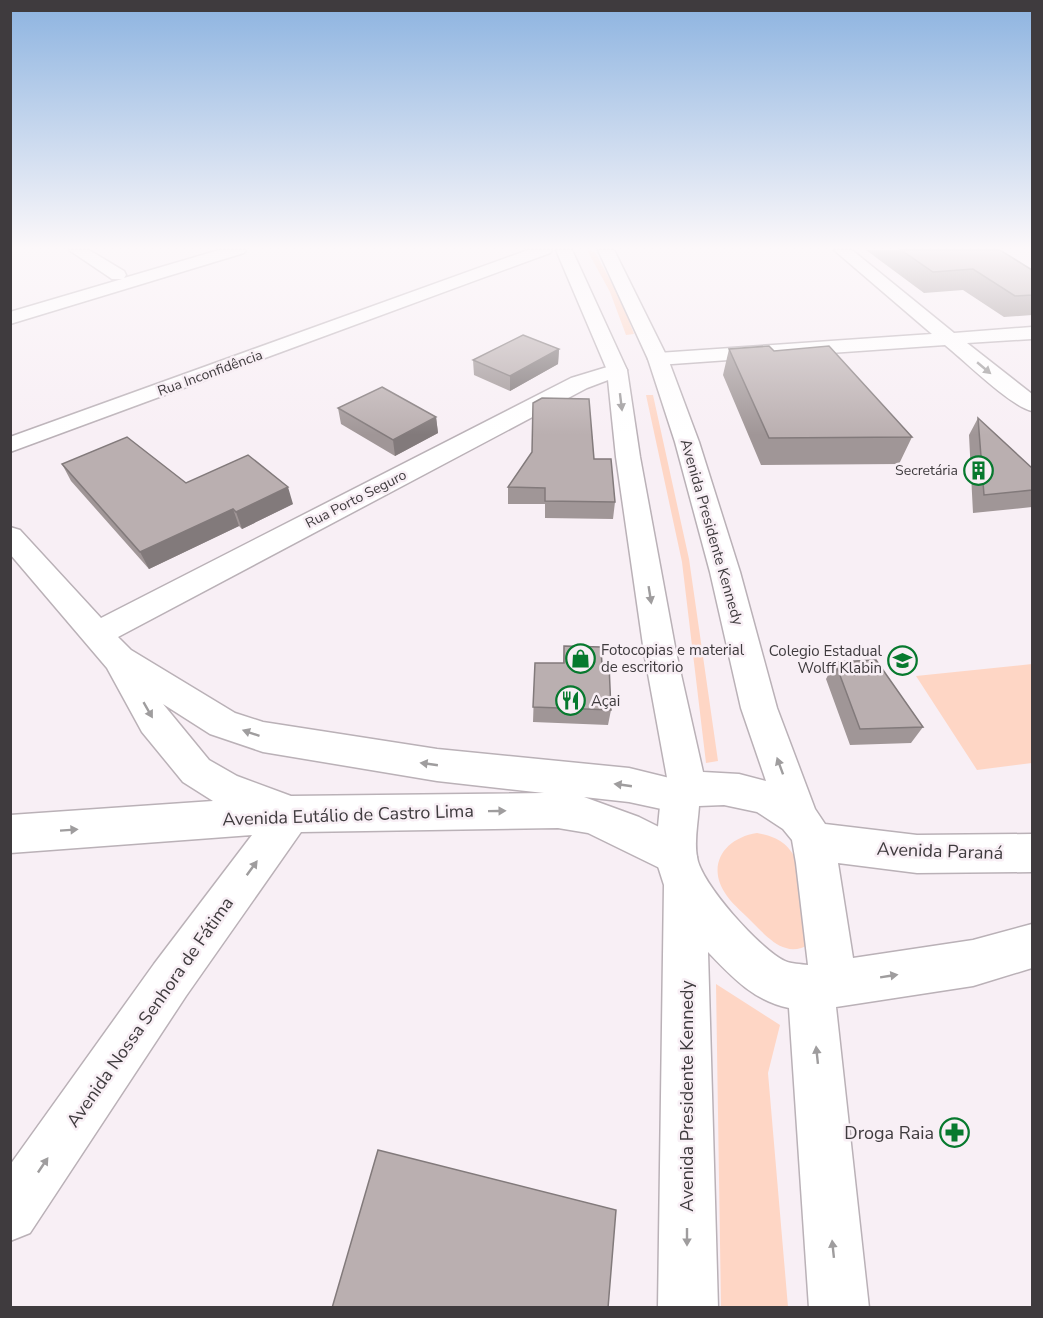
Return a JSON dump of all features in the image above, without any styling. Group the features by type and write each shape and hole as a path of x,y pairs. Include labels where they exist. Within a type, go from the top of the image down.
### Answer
{"street":[{"path":"10,318 32,312"},
{"name":"Rua Inconfidência","path":"10,446 376,312"},
{"path":"591,312 617,370 628,457 685,793"},
{"name":"Avenida Presidente Kennedy","path":"635,312 658,359 694,464 725,572 759,708 806,831 832,962 821,987"},
{"path":"917,312 1032,404"},
{"path":"658,359 1032,333"},
{"name":"Rua Porto Seguro","path":"108,646 579,382 617,370"},
{"path":"10,536 108,646 155,722 195,771 223,788 291,813"},
{"path":"108,646 223,723 263,737 437,765 685,793 723,788 753,792 783,805 806,831"},
{"name":"Avenida Presidente Kennedy","path":"685,793 681,871 688,1308"},
{"name":"Avenida Eutálio de Castro Lima","path":"10,834 291,813 558,810 591,816 625,830 681,871"},
{"name":"Avenida Nossa Senhora de Fátima","path":"10,1213 170,980 291,813"},
{"name":"Avenida Paraná","path":"806,831 917,854 1032,853"},
{"path":"681,871 703,914 746,959 775,982 821,987 973,963 1032,946"},
{"path":"821,987 839,1308"}],"shaded area":[{"path":"617,312 625,312 634,334 626,335"},
{"path":"646,395 653,395 689,559 718,761 706,763 682,562"},
{"path":"1032,664 1032,763 977,770 916,676"},
{"path":"757,833 781,841 797,861 809,945 792,949 773,941 733,903 721,885 718,864 721,855 735,841"},
{"path":"716,984 780,1025 768,1073 788,1307 721,1307"}],"building":[{"path":"523,335 559,349 510,376 473,360"},
{"path":"769,346 774,351 829,346 912,437 769,438 729,349"},
{"path":"382,387 436,417 393,440 338,408"},
{"path":"542,398 589,399 594,459 611,459 615,502 545,501 545,488 508,487 532,452 533,403"},
{"path":"978,418 1032,468 1032,490 984,495"},
{"path":"127,437 186,483 248,455 288,487 236,512 233,509 140,552 62,464"},
{"path":"564,646 601,647 602,665 609,665 611,710 533,707 535,663 564,663"},
{"path":"876,660 923,727 860,729 835,662"},
{"path":"378,1150 616,1210 608,1308 332,1308"}],"place":[{"name":"Secretária","path":"979,470"},
{"name":"Fotocopias e material de escritorio","path":"580,659"},
{"name":"Colegio Estadual Wolff Klabin","path":"903,660"},
{"name":"Açai","path":"570,701"},
{"name":"Droga Raia","path":"955,1133"}]}
